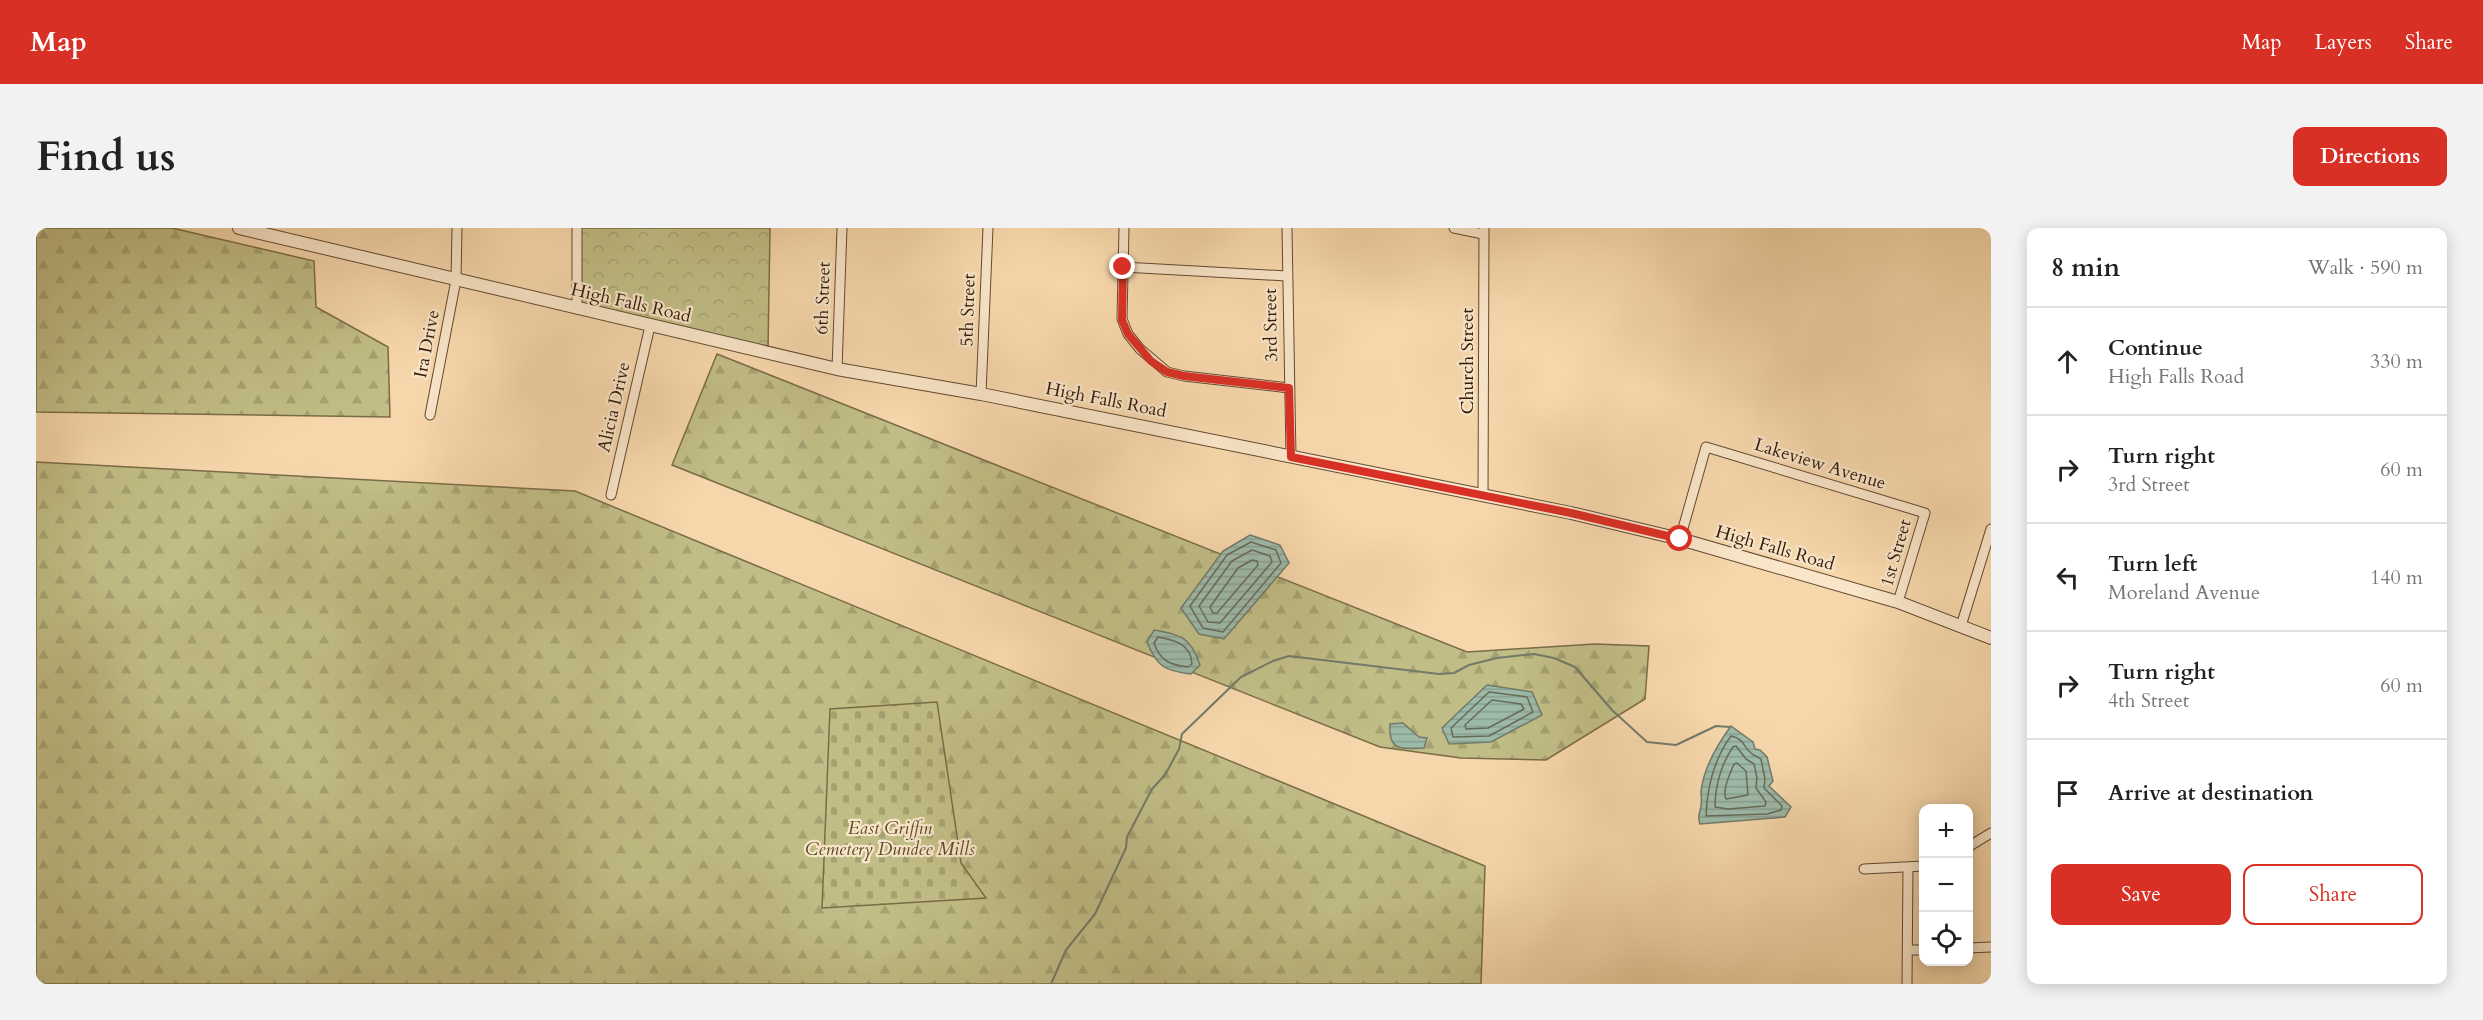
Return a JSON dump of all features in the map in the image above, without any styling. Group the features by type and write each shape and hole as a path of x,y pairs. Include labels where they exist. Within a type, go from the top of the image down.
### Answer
{"street":[{"name":"High Falls Road","path":"239,228 837,369 981,394 1571,513 1680,539 1899,602 1991,638"},
{"name":"Ira Drive","path":"429,415 456,280 458,228"},
{"path":"577,228 577,309"},
{"name":"6th Street","path":"837,369 842,228"},
{"name":"5th Street","path":"981,394 988,228"},
{"path":"1124,228 1122,320 1132,339 1151,361 1167,372 1184,376 1289,388"},
{"name":"3rd Street","path":"1287,228 1286,276 1291,457"},
{"path":"1454,228 1484,231"},
{"name":"Church Street","path":"1483,495 1484,231"},
{"path":"1123,267 1286,276"},
{"name":"Alicia Drive","path":"610,495 650,326"},
{"name":"Lakeview Avenue","path":"1680,539 1706,447 1925,513"},
{"name":"1st Street","path":"1899,602 1925,513"},
{"path":"1961,626 1989,547 1991,529"},
{"path":"1973,844 1991,833"},
{"path":"1864,868 1919,867"},
{"path":"1907,984 1908,868"},
{"path":"1973,948 1991,947"},
{"path":"1908,950 1919,950"}],"green space":[{"path":"36,228 172,228 314,261 316,307 388,347 390,417 36,412"},
{"path":"578,228 770,228 768,350 578,306"},
{"path":"717,354 1467,652 1595,644 1649,646 1645,699 1546,760 1461,758 1380,747 672,465"},
{"path":"36,462 575,491 1485,866 1481,984 36,984"},
{"name":"East Griffin Cemetery Dundee Mills","path":"937,702 961,863 986,898 822,908 830,709"}],"water":[{"path":"1250,535 1280,545 1289,563 1224,639 1199,634 1181,608 1223,551"},
{"path":"1154,630 1184,639 1193,648 1200,665 1191,674 1163,666 1154,657 1147,642"},
{"path":"1487,685 1532,692 1542,715 1491,742 1449,744 1442,728"},
{"path":"1403,723 1419,737 1427,738 1424,748 1403,748 1394,744 1391,739 1390,724"},
{"path":"1731,726 1753,742 1755,749 1760,750 1767,757 1773,781 1769,786 1791,807 1785,817 1700,824 1701,791 1705,773 1716,749"}],"waterway":[{"path":"1051,984 1066,950 1095,914 1126,848 1127,837 1152,789 1165,775 1179,749 1182,734 1241,677 1273,661 1289,656 1439,674 1454,673 1469,665 1497,658 1534,654 1554,658 1575,667 1612,710 1647,742 1676,745 1716,726 1730,727"}],"route":[{"path":"1123,267 1122,320 1128,334 1151,361 1167,372 1184,376 1289,388 1291,457 1571,513 1680,539"}]}
